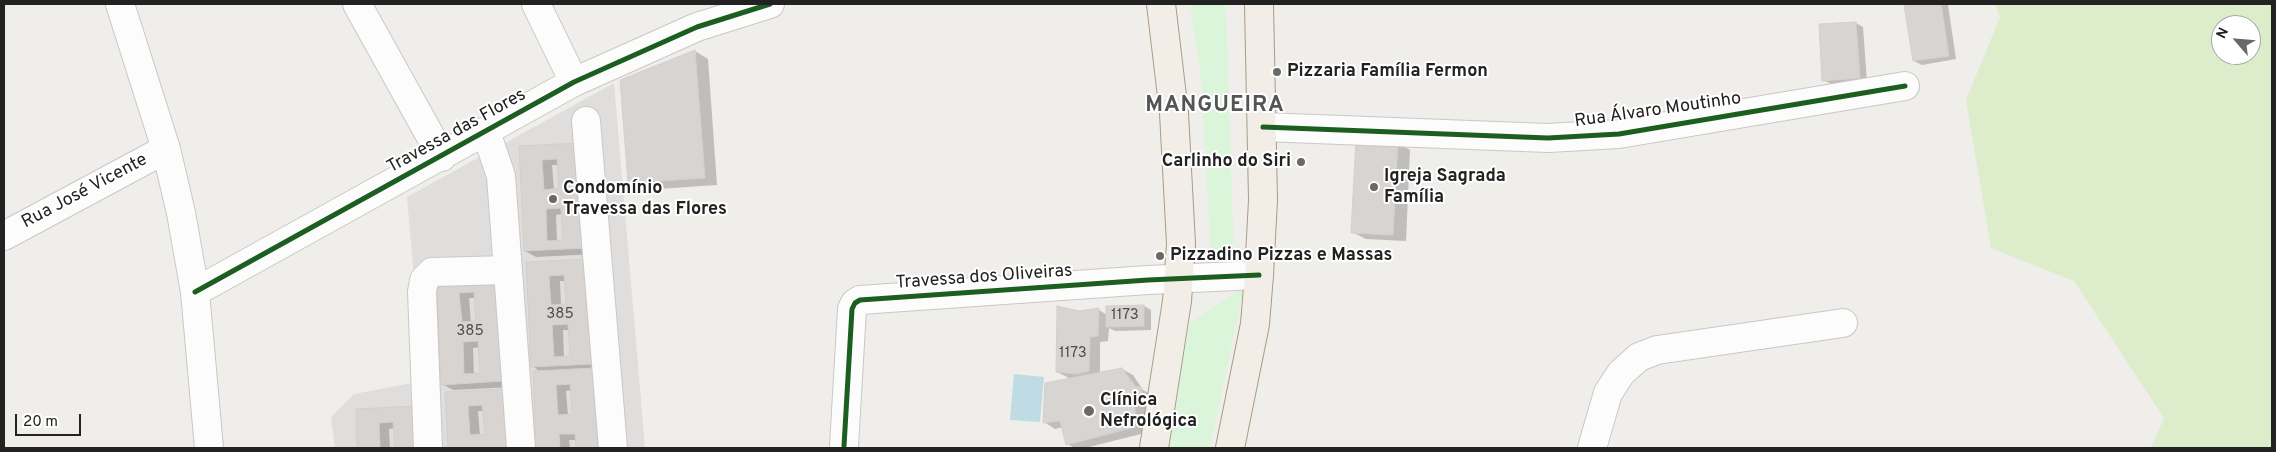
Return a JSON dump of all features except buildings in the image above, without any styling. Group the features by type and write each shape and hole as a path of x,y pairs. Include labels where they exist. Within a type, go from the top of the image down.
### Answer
{"main road":[{"path":"1154,448 1180,278 1180,208 1174,113 1161,4"},
{"path":"1230,448 1256,324 1263,200 1259,4"}],"street":[{"path":"120,4 166,149 181,213 194,292 209,448"},
{"path":"357,4 442,157"},
{"path":"536,4 574,82"},
{"name":"Travessa das Flores","path":"194,292 442,157 574,82 740,8 770,4"},
{"name":"Rua Álvaro Moutinho","path":"1263,127 1548,138 1619,134 1906,86"},
{"path":"586,121 612,448"},
{"path":"486,132 501,176 521,448"},
{"name":"Rua José Vicente","path":"4,236 166,149"},
{"path":"428,448 422,292 424,280 432,272 508,270"},
{"name":"Travessa dos Oliveiras","path":"844,446 852,310 855,303 868,300 1259,274"},
{"path":"1592,448 1608,393 1621,373 1639,357 1657,350 1843,323"}],"shaded area":[{"name":"Condomínio Travessa das Flores","path":"614,83 645,448 335,448 331,417 354,394 423,381 407,197"}],"green space":[{"path":"1190,4 1226,4 1234,260 1211,257 1201,78"},
{"path":"1995,4 2272,4 2272,448 2151,448 2164,418 2074,281 1991,248 1966,100 2000,17"},
{"path":"1244,287 1210,448 1162,448 1191,322"}],"water":[{"path":"1014,374 1044,377 1040,422 1010,420"}],"cycle path":[{"path":"195,292 574,82 697,27 770,4"},
{"path":"1263,127 1548,138 1619,134 1905,86"},
{"path":"844,446 852,309 855,303 860,300 1148,280 1259,275"}],"place":[{"name":"Pizzaria Família Fermon","path":"1277,72"},
{"name":"Carlinho do Siri","path":"1301,162"},
{"name":"Igreja Sagrada Família","path":"1374,187"},
{"name":"Condomínio Travessa das Flores","path":"553,199"},
{"name":"Pizzadino Pizzas e Massas","path":"1160,256"},
{"name":"Clínica Nefrológica","path":"1089,411"}],"district":[{"name":"MANGUEIRA","path":"1215,107"}]}
